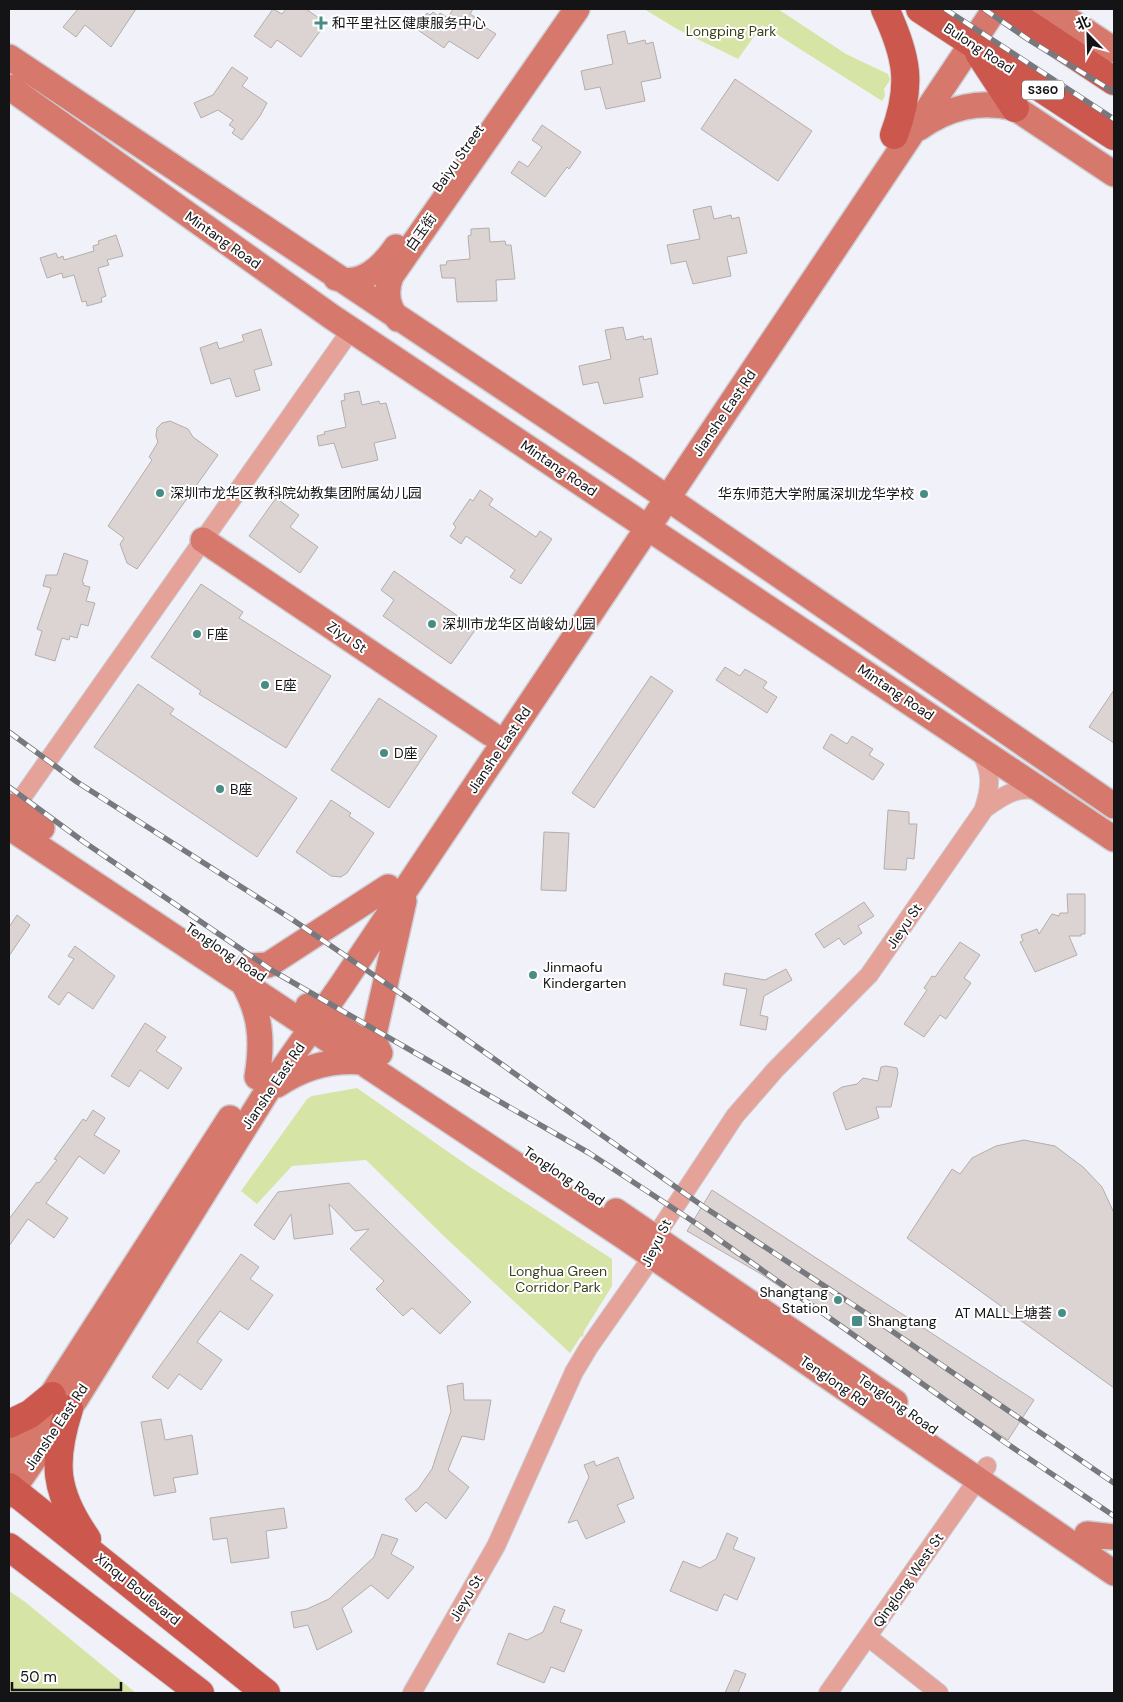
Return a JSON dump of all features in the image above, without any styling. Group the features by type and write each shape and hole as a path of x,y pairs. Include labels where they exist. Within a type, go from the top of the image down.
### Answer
{"main road":[{"name":"Baiyu Street","path":"336,278 349,281 363,277 376,271 385,262 561,9"},
{"name":"白玉街","path":"398,319 392,312 388,300 388,284 391,276 577,9"},
{"path":"885,9 901,52 906,76 903,133 966,106 998,105 1015,108"},
{"name":"Bulong Road","path":"920,9 1114,136"},
{"name":"Jianshe East Rd","path":"966,39 977,9"},
{"name":"Jianshe East Rd","path":"10,1490 61,1402 262,1085 311,1017 966,39 995,9"},
{"path":"1005,9 1114,81"},
{"path":"1041,9 1054,10 1114,50"},
{"path":"966,39 1015,108 1114,174"},
{"name":"Mintang Road","path":"9,57 660,495 1114,806"},
{"name":"Mintang Road","path":"9,87 351,330 973,743 1114,839"},
{"name":"Jianshe East Rd","path":"398,886 492,734 642,523"},
{"name":"Ziyu St","path":"203,540 492,734"},
{"name":"Tenglong Road","path":"10,814 245,974 654,1247 982,1473 1087,1534 1113,1568"},
{"path":"398,886 374,1034 376,1047 372,1058 339,1061 316,1066 262,1085 261,1034 258,1016 245,974 268,965 398,886"},
{"path":"9,1424 61,1402 57,1474 59,1485 76,1524 108,1565"},
{"name":"Jianshe East Rd","path":"9,1461 61,1402"},
{"path":"982,1473 1113,1568"},
{"name":"Xinqu Boulevard","path":"10,1490 108,1565 266,1693"},
{"path":"1087,1534 1114,1537"},
{"path":"9,1547 200,1693"},
{"path":"9,1565 36,1568"}],"street":[{"path":"10,814 351,330"},
{"path":"973,743 986,761 991,785 983,810"},
{"path":"983,810 1004,795 1021,789 1048,794"},
{"name":"Jieyu St","path":"412,1693 500,1538 574,1372 735,1116 775,1070 874,968 983,810"},
{"name":"Qinglong West St","path":"828,1693 982,1473"},
{"path":"868,1637 939,1693"}],"green space":[{"name":"Longping Park","path":"644,9 778,9 846,54 888,74 890,80 884,89 885,96 882,101 762,25 738,59 677,29"},
{"name":"Longhua Green Corridor Park","path":"357,1088 467,1165 612,1259 612,1286 584,1331 583,1337 581,1336 570,1353 450,1242 366,1160 292,1166 257,1204 241,1191 307,1099 312,1096"},
{"path":"9,1591 24,1601 136,1693 9,1693"}],"building":[{"path":"78,9 136,9 111,47 85,25 76,37 63,27"},
{"path":"273,9 282,14 286,9 306,9 326,23 301,57 277,40 271,48 254,36"},
{"path":"453,9 473,9 470,14 487,25 485,27 496,34 478,59 449,41 444,48 415,28 427,13 430,15 433,12 438,16 440,13 448,18"},
{"path":"625,31 628,44 645,40 646,44 653,42 661,78 641,82 645,101 606,109 600,87 585,90 581,71 613,64 607,35"},
{"path":"232,67 248,78 242,86 267,103 242,140 232,133 235,129 229,125 233,120 218,110 201,118 194,103 213,95"},
{"path":"735,79 812,131 778,181 701,129"},
{"path":"542,125 581,152 569,169 567,167 545,197 511,173 519,161 528,167 542,147 532,140"},
{"path":"711,206 714,219 731,215 732,219 739,217 747,253 727,257 731,276 693,284 686,261 671,264 667,245 700,239 693,210"},
{"path":"489,228 490,242 505,241 506,245 511,245 515,279 496,280 497,301 457,302 455,278 442,278 440,265 446,265 447,261 470,259 468,236 471,235 471,229"},
{"path":"116,235 123,256 107,260 109,265 98,268 106,296 101,298 102,302 87,306 86,301 82,302 74,275 63,278 62,273 47,278 40,258 56,253 58,258 63,256 64,260 94,251 93,246 99,244 98,241"},
{"path":"623,327 626,340 643,336 644,340 651,338 658,374 639,378 643,397 604,404 598,382 583,385 579,366 611,359 605,330"},
{"path":"261,329 272,365 254,370 260,390 236,397 230,378 211,384 200,348 217,342 219,349 244,341 242,335"},
{"path":"359,391 362,405 379,401 380,404 386,403 396,438 374,443 378,460 342,468 334,443 319,446 317,436 325,434 324,432 346,427 341,401 345,400 344,394"},
{"name":"深圳市龙华区教科院幼教集团附属幼儿园","path":"170,421 188,429 193,437 218,455 137,569 127,563 120,544 124,538 108,526 152,460 149,457 158,442 156,436 157,428 162,423"},
{"path":"480,490 493,499 489,505 536,537 540,531 552,539 521,584 510,577 515,570 466,536 461,544 450,536 456,527 453,524 470,499 473,501"},
{"path":"276,498 299,515 290,527 318,547 300,573 249,536"},
{"path":"64,553 88,561 82,582 84,583 83,585 90,587 86,601 95,603 88,626 81,624 77,638 70,636 69,640 62,638 55,661 35,655 42,631 37,629 51,588 43,586 46,575 57,575"},
{"path":"394,571 476,629 451,664 383,616 394,600 381,590"},
{"name":"E座","path":"201,584 243,612 239,618 331,676 286,748 199,694 201,691 151,657"},
{"path":"725,667 740,676 745,669 767,682 763,688 777,697 767,713 716,680"},
{"path":"651,676 673,691 594,808 572,793"},
{"name":"B座","path":"138,684 174,709 170,714 297,798 257,857 94,747"},
{"path":"1114,690 1114,743 1089,727"},
{"name":"D座","path":"379,698 437,736 389,808 331,770"},
{"path":"831,734 847,744 852,736 873,749 869,755 884,764 873,780 823,748"},
{"path":"331,800 351,813 349,816 374,833 347,873 341,877 331,876 296,852"},
{"path":"888,810 909,812 909,824 917,824 914,859 907,858 906,870 884,869"},
{"path":"544,832 569,833 566,891 541,890"},
{"path":"1067,894 1085,894 1085,934 1069,936 1077,955 1035,972 1020,942 1023,941 1021,935 1037,929 1039,934 1052,914 1059,916 1060,913 1068,913"},
{"path":"864,902 874,916 858,926 862,933 844,945 839,938 824,948 815,934"},
{"path":"17,915 30,925 9,956 9,927"},
{"path":"960,942 980,955 964,978 971,983 946,1019 940,1015 924,1037 904,1024 927,990 924,988 932,976 935,977"},
{"path":"75,946 115,976 93,1009 68,992 59,1005 48,997 74,959 68,956"},
{"path":"786,969 792,980 764,996 760,1015 768,1017 766,1030 740,1025 747,989 723,985 725,973 765,980"},
{"path":"145,1023 166,1037 156,1051 182,1068 168,1089 140,1070 129,1087 111,1076"},
{"path":"881,1067 897,1068 898,1073 891,1107 876,1107 879,1118 846,1130 833,1093 842,1087 857,1084 863,1078 878,1081"},
{"path":"93,1110 105,1118 94,1135 120,1151 104,1174 79,1156 46,1203 68,1218 54,1238 28,1219 9,1246 9,1219 37,1182 39,1183 57,1160 54,1159 83,1119 86,1121"},
{"name":"AT MALL上塘荟","path":"1024,1140 1055,1146 1083,1167 1102,1187 1114,1213 1114,1388 907,1238 952,1169 960,1174 972,1158 996,1146"},
{"path":"349,1183 471,1302 440,1334 412,1308 403,1316 376,1289 384,1281 350,1249 369,1229 355,1231 329,1204 333,1234 294,1239 291,1214 274,1240 254,1225 278,1192"},
{"name":"Shangtang Station","path":"712,1190 1034,1400 1008,1440 761,1274 687,1231"},
{"path":"241,1254 259,1267 250,1279 273,1295 248,1330 220,1311 197,1342 222,1360 201,1390 179,1374 168,1389 152,1377"},
{"path":"463,1383 464,1400 491,1400 484,1440 462,1436 448,1470 469,1487 446,1519 426,1502 416,1512 405,1499 418,1489 432,1469 451,1411 447,1386"},
{"path":"161,1419 165,1440 192,1435 198,1474 173,1478 176,1492 154,1496 141,1422"},
{"path":"618,1457 634,1498 617,1505 625,1522 586,1539 577,1520 568,1523 589,1477 584,1465 594,1461 596,1466"},
{"path":"284,1508 287,1528 266,1531 269,1558 231,1563 227,1538 213,1540 210,1518"},
{"path":"727,1533 738,1538 733,1549 755,1558 737,1600 724,1594 717,1611 670,1591 683,1561 700,1568 716,1559"},
{"path":"382,1534 398,1539 391,1554 414,1567 388,1599 371,1585 342,1608 352,1632 317,1650 308,1625 294,1628 291,1612 307,1609 329,1599 374,1557"},
{"path":"554,1606 565,1610 560,1622 582,1630 564,1672 551,1667 544,1683 497,1664 509,1633 527,1640 543,1632"},
{"path":"735,1670 746,1674 738,1693 725,1693"}],"railway":[{"path":"945,9 1114,119"},
{"path":"984,9 1029,40 1114,92"},
{"path":"9,732 77,782 293,920 419,1006 704,1207 864,1312 1114,1483"},
{"path":"9,787 84,842 273,971 589,1153 697,1224 1006,1443 1114,1516"}],"place":[{"name":"和平里社区健康服务中心","path":"321,23"},
{"name":"深圳市龙华区教科院幼教集团附属幼儿园","path":"160,493"},
{"name":"华东师范大学附属深圳龙华学校","path":"924,494"},
{"name":"深圳市龙华区尚峻幼儿园","path":"432,624"},
{"name":"F座","path":"197,634"},
{"name":"E座","path":"265,685"},
{"name":"D座","path":"384,753"},
{"name":"B座","path":"220,789"},
{"name":"Jinmaofu Kindergarten","path":"533,975"},
{"name":"Shangtang Station","path":"838,1300"},
{"name":"AT MALL上塘荟","path":"1062,1313"},
{"name":"Shangtang","path":"857,1321"}]}
